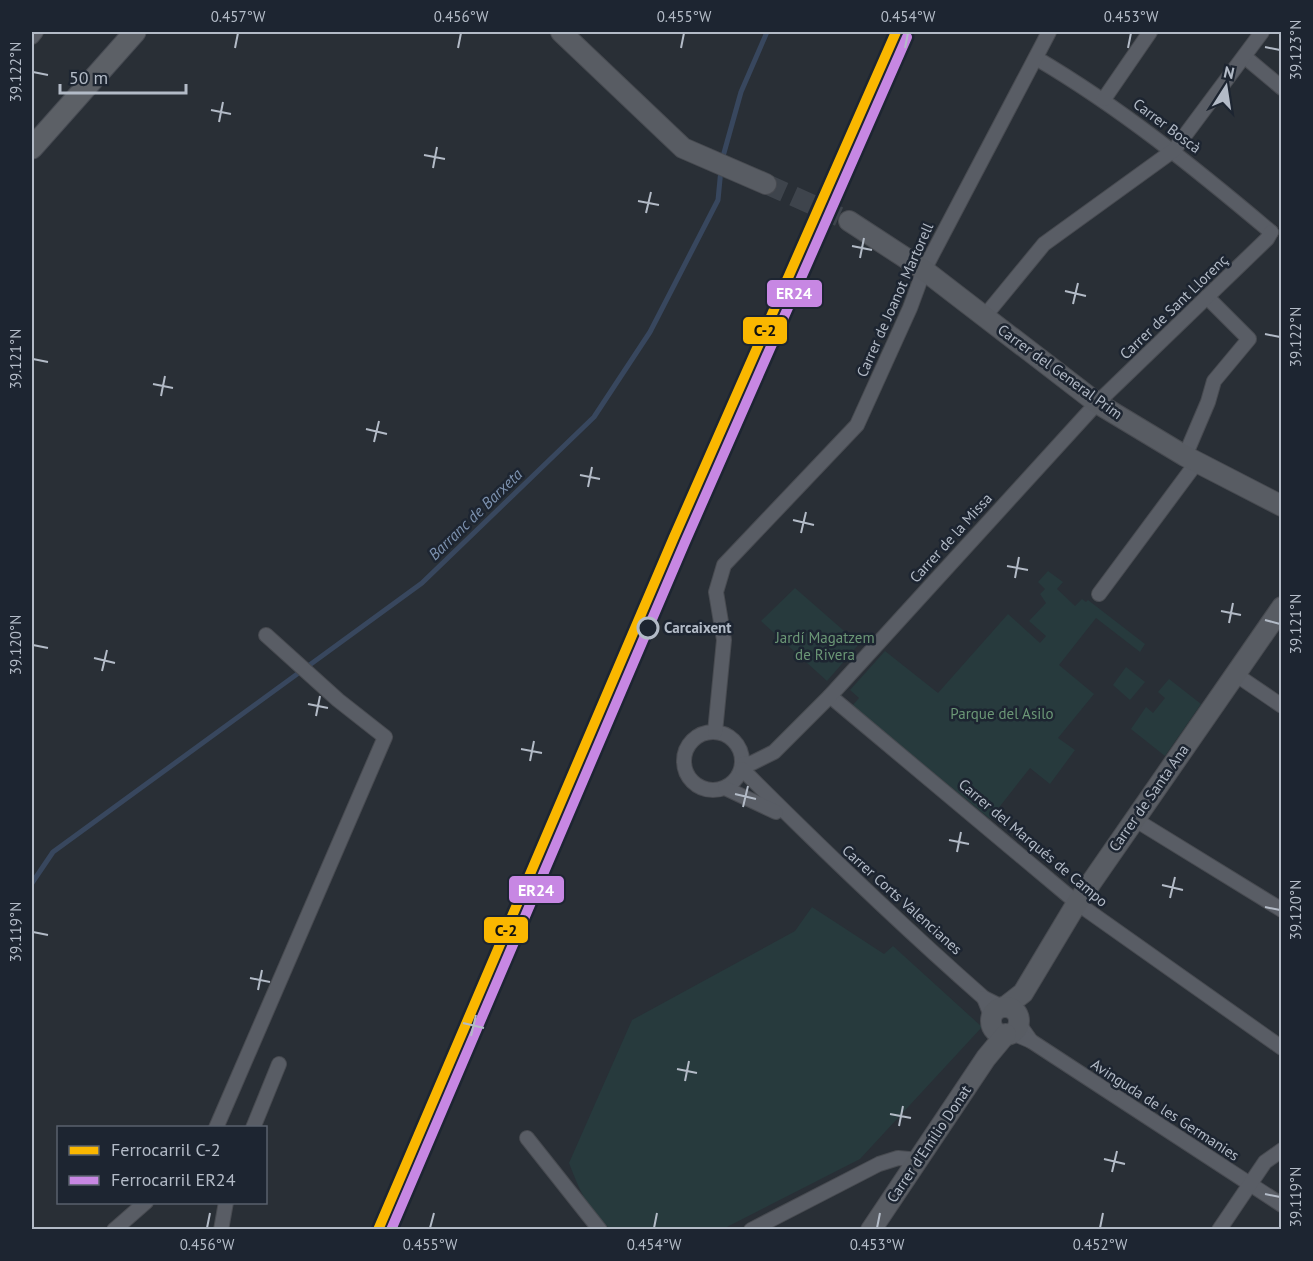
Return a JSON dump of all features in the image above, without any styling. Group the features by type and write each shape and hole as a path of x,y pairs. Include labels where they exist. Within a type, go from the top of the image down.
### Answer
{"main road":[{"path":"32,148 135,32"}],"street":[{"path":"32,37 36,32"},
{"path":"561,32 683,148 766,184"},
{"name":"Carrer de Joanot Martorell","path":"715,732 724,640 716,592 717,580 724,565 857,425 910,308 924,270 1049,32"},
{"path":"1104,99 1150,32"},
{"path":"984,317 1044,244 1174,150 1262,32"},
{"path":"1245,57 1281,88"},
{"name":"Carrer Boscà","path":"1035,58 1104,99 1174,150 1276,231"},
{"name":"Carrer del General Prim","path":"849,221 924,270 1097,403 1191,459 1281,506"},
{"name":"Carrer de Sant Llorenç","path":"1097,403 1276,231"},
{"path":"1099,594 1191,459 1214,381 1249,339 1207,297"},
{"name":"Carrer de la Missa","path":"742,767 774,752 830,696 1097,403"},
{"name":"Carrer de Santa Ana","path":"1006,1021 1077,903 1281,607"},
{"path":"217,1126 385,736 338,700 266,635"},
{"path":"1235,674 1281,706"},
{"name":"Carrer del Marqués de Campo","path":"830,696 1077,903 1281,1048"},
{"path":"715,732 733,739 742,755 742,767 738,777 725,788 706,789 696,785 685,769 684,760 691,742 706,733 715,732"},
{"name":"Carrer Corts Valencianes","path":"742,767 797,827 984,998 1006,1021"},
{"name":"Carrer Corts Valencianes","path":"725,788 770,808 797,827"},
{"path":"1134,819 1281,910"},
{"name":"Avinguda de les Germanies","path":"1006,1021 1031,1041 1281,1205"},
{"name":"Carrer d'Emilio Donat","path":"871,1230 920,1160 986,1058 1006,1021"},
{"path":"254,1126 279,1064"},
{"path":"527,1138 570,1188 600,1230"},
{"path":"1219,1230 1265,1162 1281,1150"},
{"path":"751,1230 879,1164 898,1158 920,1160"},
{"path":"114,1230 145,1204"},
{"path":"221,1230 226,1204"}],"green space":[{"name":"Parque del Asilo","path":"1048,571 1063,582 1057,589 1075,606 1082,599 1086,602 1088,600 1145,644 1140,652 1096,618 1059,665 1094,694 1058,738 1075,750 1050,784 1030,768 990,819 852,706 859,698 850,690 885,651 938,693 1008,614 1040,643 1046,636 1029,621 1046,603 1040,594 1045,589 1038,582"},
{"name":"Jardí Magatzem de Rivera","path":"795,588 859,644 827,681 761,621"},
{"path":"1126,667 1145,682 1130,700 1113,685"},
{"path":"1169,679 1201,704 1165,756 1131,729 1146,707 1153,713 1165,698 1158,692"},
{"path":"812,907 884,954 893,946 982,1027 860,1159 723,1229 612,1229 604,1224 591,1209 569,1163 632,1020 795,931"}],"waterway":[{"name":"Barranc de Barxeta","path":"722,160 741,92 767,32"},
{"name":"Barranc de Barxeta","path":"32,883 53,852 422,583 594,417 650,332 718,200 721,169"}],"tunnel":[{"path":"766,184 849,221"}],"rail line":[{"name":"C-2","path":"378,1230 674,537 896,32"},
{"name":"ER24","path":"391,1230 685,542 907,37"}],"place":[{"name":"Carcaixent","path":"648,628"}]}
